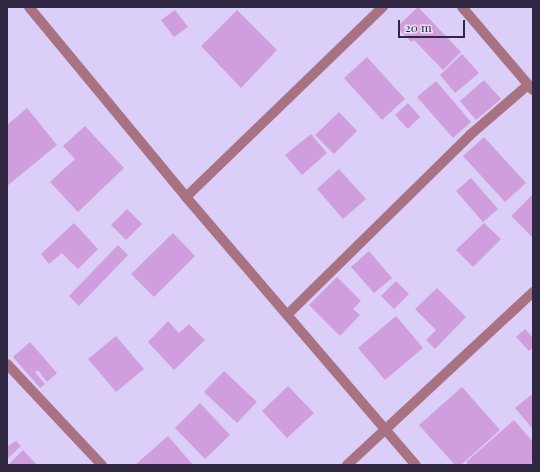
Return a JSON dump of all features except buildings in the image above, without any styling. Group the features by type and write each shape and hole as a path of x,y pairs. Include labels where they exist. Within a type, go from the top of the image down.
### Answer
{"street":[{"path":"30,7 186,197 416,465"},
{"path":"186,197 383,7"},
{"path":"287,315 470,135 531,87 462,7"},
{"path":"347,465 533,292"},
{"path":"7,364 102,465"}]}
